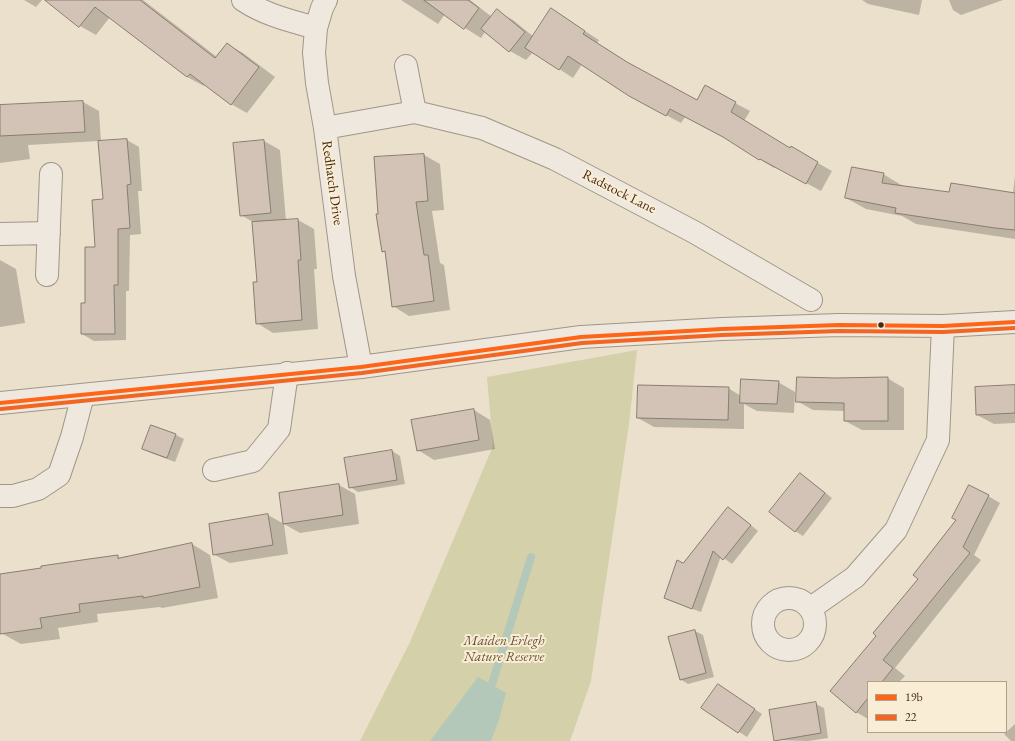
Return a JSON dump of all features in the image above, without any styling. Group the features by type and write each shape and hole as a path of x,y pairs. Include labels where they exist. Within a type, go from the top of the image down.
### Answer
{"street":[{"path":"243,0 254,7 281,18 316,28"},
{"name":"Redhatch Drive","path":"326,0 316,28 314,53 344,276 361,367"},
{"path":"406,66 415,112"},
{"name":"Radstock Lane","path":"325,128 415,112 482,128 555,159 694,232 811,300"},
{"path":"47,275 50,174"},
{"path":"0,234 49,233"},
{"path":"0,403 361,367 595,336 839,325 943,326 1015,322"},
{"path":"811,608 855,577 896,530 938,440 943,326"},
{"path":"214,470 253,461 279,429 287,374"},
{"path":"0,496 13,496 38,489 59,475 72,437 83,395"}],"green space":[{"name":"Maiden Erlegh Nature Reserve","path":"637,350 629,424 591,681 570,741 360,741 410,642 493,446 487,377"}],"shaded area":[{"path":"478,677 506,693 499,720 491,741 430,741"}],"building":[{"path":"45,0 140,0 215,58 227,43 259,67 231,105 190,74 187,77 95,7 79,27"},
{"path":"424,0 468,0 479,8 464,29"},
{"path":"551,8 585,31 583,34 627,62 697,100 705,85 736,102 731,112 790,148 791,146 818,162 806,184 760,159 759,160 723,137 670,109 666,116 629,96 568,56 559,70 525,48"},
{"path":"497,9 525,32 509,52 481,29"},
{"path":"83,101 85,132 0,136 0,105"},
{"path":"127,139 131,184 127,185 130,228 118,229 118,285 114,285 115,334 81,334 81,303 85,303 85,247 95,247 92,200 103,199 98,141"},
{"path":"264,140 271,213 240,216 233,143"},
{"path":"424,154 428,201 416,202 424,255 428,255 434,301 392,307 385,251 382,252 376,214 378,214 374,157"},
{"path":"852,167 884,173 882,183 949,192 951,183 1015,193 1015,230 895,213 896,208 845,198"},
{"path":"298,219 301,260 298,260 302,320 256,324 253,282 257,282 252,222"},
{"path":"797,377 888,377 888,421 844,421 844,403 796,402"},
{"path":"741,379 779,381 777,404 740,403"},
{"path":"638,385 729,387 728,420 637,418"},
{"path":"1015,385 1015,413 976,415 975,387"},
{"path":"474,409 479,440 417,451 411,420"},
{"path":"151,425 176,434 167,458 142,449"},
{"path":"392,450 397,480 349,488 344,458"},
{"path":"800,473 825,493 795,532 769,512"},
{"path":"339,484 343,515 283,524 279,493"},
{"path":"969,485 989,495 963,547 970,553 883,660 893,668 883,681 867,681 867,699 856,713 830,691 876,636 873,633 918,579 913,575 956,520 952,518"},
{"path":"728,507 751,525 723,560 713,551 692,609 664,598 677,560 683,563"},
{"path":"268,514 273,545 213,555 209,524"},
{"path":"192,543 200,587 143,598 143,596 79,604 80,612 40,618 42,628 0,634 0,574 41,568 41,566 118,555 118,558"},
{"path":"695,630 706,673 680,680 668,637"},
{"path":"718,684 755,709 738,733 701,708"},
{"path":"816,702 821,733 774,741 769,710"}],"waterway":[{"path":"492,684 531,557"}],"transit line":[{"name":"19b","path":"0,403 361,367 581,337 722,329 839,325 943,326 1015,322"},
{"name":"22","path":"1,409 362,373 582,343 722,335 839,331 943,332 1015,328"}]}
